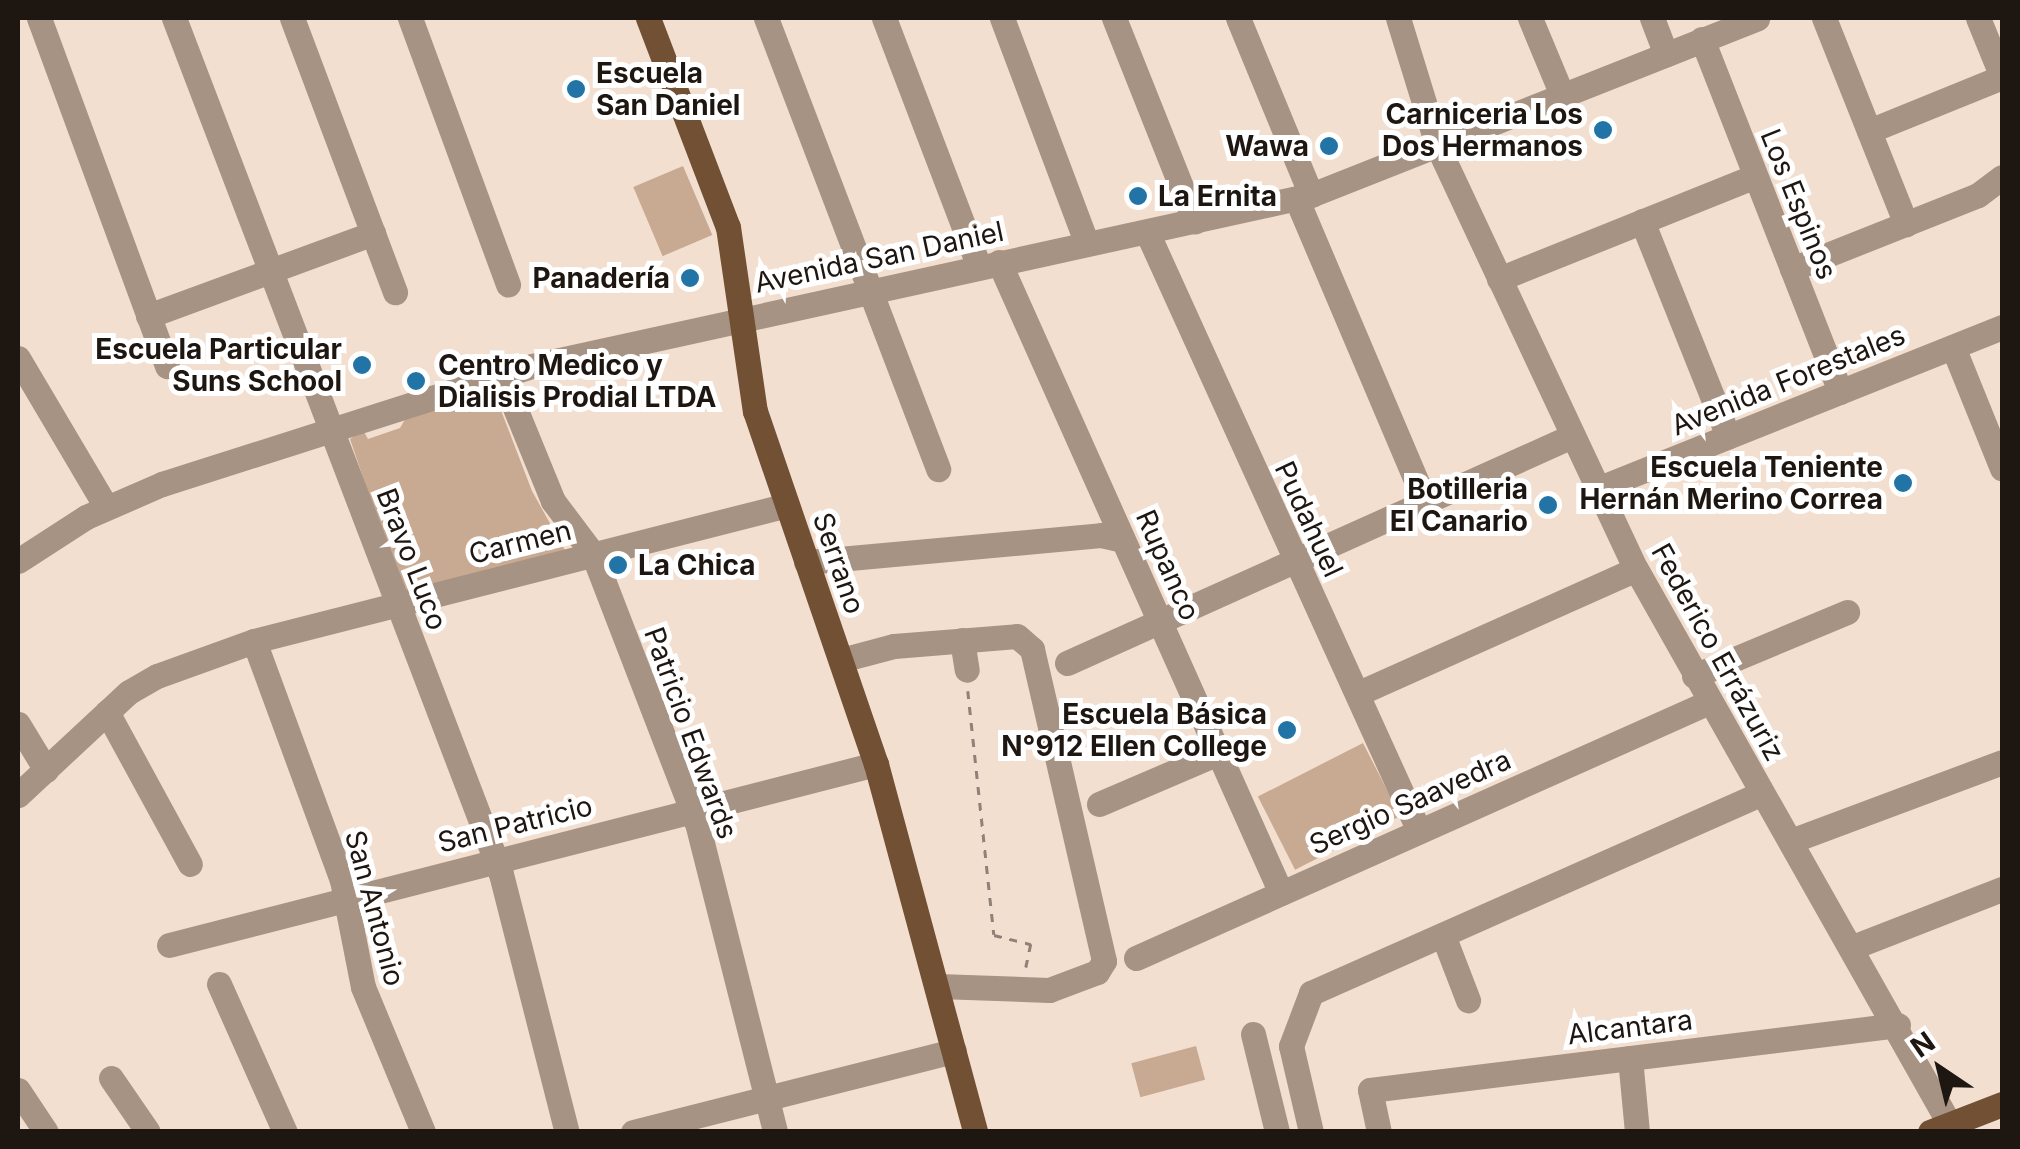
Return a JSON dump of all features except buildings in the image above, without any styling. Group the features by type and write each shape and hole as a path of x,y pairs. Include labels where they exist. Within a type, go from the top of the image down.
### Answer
{"main road":[{"name":"Serrano","path":"648,18 723,211 755,411 876,764 975,1132"},
{"path":"1945,1129 2002,1104"}],"street":[{"path":"39,18 166,366"},
{"name":"Bravo Luco","path":"174,18 496,859 568,1132"},
{"path":"292,18 395,292"},
{"path":"410,18 508,285"},
{"path":"766,18 938,469"},
{"name":"Rupanco","path":"884,18 989,265 1159,620 1281,893"},
{"path":"1002,18 1087,244"},
{"path":"1114,18 1195,222"},
{"path":"1238,18 1304,198 1425,502"},
{"name":"Federico Errázuriz","path":"1398,18 1437,144 1596,489 1694,676 1898,1025 1945,1129"},
{"path":"1530,18 1562,95"},
{"path":"1652,18 1666,54"},
{"name":"Avenida San Daniel","path":"18,562 106,508 330,430 502,376 740,316 1304,198 1757,18"},
{"path":"1824,18 1906,224"},
{"path":"1869,131 2002,78 1978,18"},
{"name":"Los Espinos","path":"1702,40 1840,392"},
{"path":"1499,279 1755,176"},
{"path":"1792,269 1978,195 2002,176"},
{"path":"1642,222 1728,436"},
{"name":"Pudahuel","path":"1147,232 1419,832"},
{"path":"148,316 373,233"},
{"name":"Avenida Forestales","path":"1596,489 2002,327"},
{"path":"1954,346 2002,468"},
{"path":"18,358 106,508"},
{"name":"Patricio Edwards","path":"502,376 553,501 593,554 690,811 776,1132"},
{"path":"1068,663 1572,436"},
{"name":"Carmen","path":"18,796 107,712 157,676 254,641 787,505"},
{"path":"806,562 1100,534 1118,539"},
{"path":"1359,693 1636,568"},
{"path":"1694,676 1847,612"},
{"path":"841,660 894,646 1017,636 1030,643 1104,955 1091,975 1050,990 938,986"},
{"path":"962,640 967,670"},
{"name":"San Antonio","path":"254,641 345,897 359,973 422,1132"},
{"name":"Sergio Saavedra","path":"1136,958 1709,702"},
{"path":"107,712 190,864"},
{"path":"18,724 46,770"},
{"path":"1099,804 1218,753"},
{"path":"1791,841 2002,762"},
{"name":"San Patricio","path":"169,945 876,764"},
{"path":"1311,1132 1291,1046 1306,1000 1319,987 1762,793"},
{"path":"1852,947 2002,890"},
{"path":"1443,935 1468,1000"},
{"path":"219,984 285,1132"},
{"name":"Alcantara","path":"1378,1132 1370,1090 1898,1025"},
{"path":"1253,1034 1276,1132"},
{"path":"633,1132 954,1052"},
{"path":"1630,1058 1637,1132"},
{"path":"111,1078 148,1132"},
{"path":"18,1090 46,1132"}],"path":[{"path":"967,670 994,936 1031,944 1020,991"}],"shaded area":[{"path":"683,166 712,235 663,256 633,187"},
{"path":"481,394 497,400 532,491 566,552 403,595 350,439 363,430 368,439 400,428 407,416"},
{"path":"1363,743 1400,816 1295,870 1258,797"},
{"path":"1196,1046 1205,1080 1140,1097 1131,1063"}],"place":[{"name":"Escuela San Daniel","path":"576,89"},
{"name":"Carniceria Los Dos Hermanos","path":"1603,130"},
{"name":"Wawa","path":"1329,146"},
{"name":"La Ernita","path":"1138,196"},
{"name":"Panadería","path":"690,278"},
{"name":"Escuela Particular Suns School","path":"362,365"},
{"name":"Centro Medico y Dialisis Prodial LTDA","path":"416,381"},
{"name":"Escuela Teniente Hernán Merino Correa","path":"1903,483"},
{"name":"Botilleria El Canario","path":"1548,505"},
{"name":"La Chica","path":"618,565"},
{"name":"Escuela Básica N°912 Ellen College","path":"1287,730"}]}
